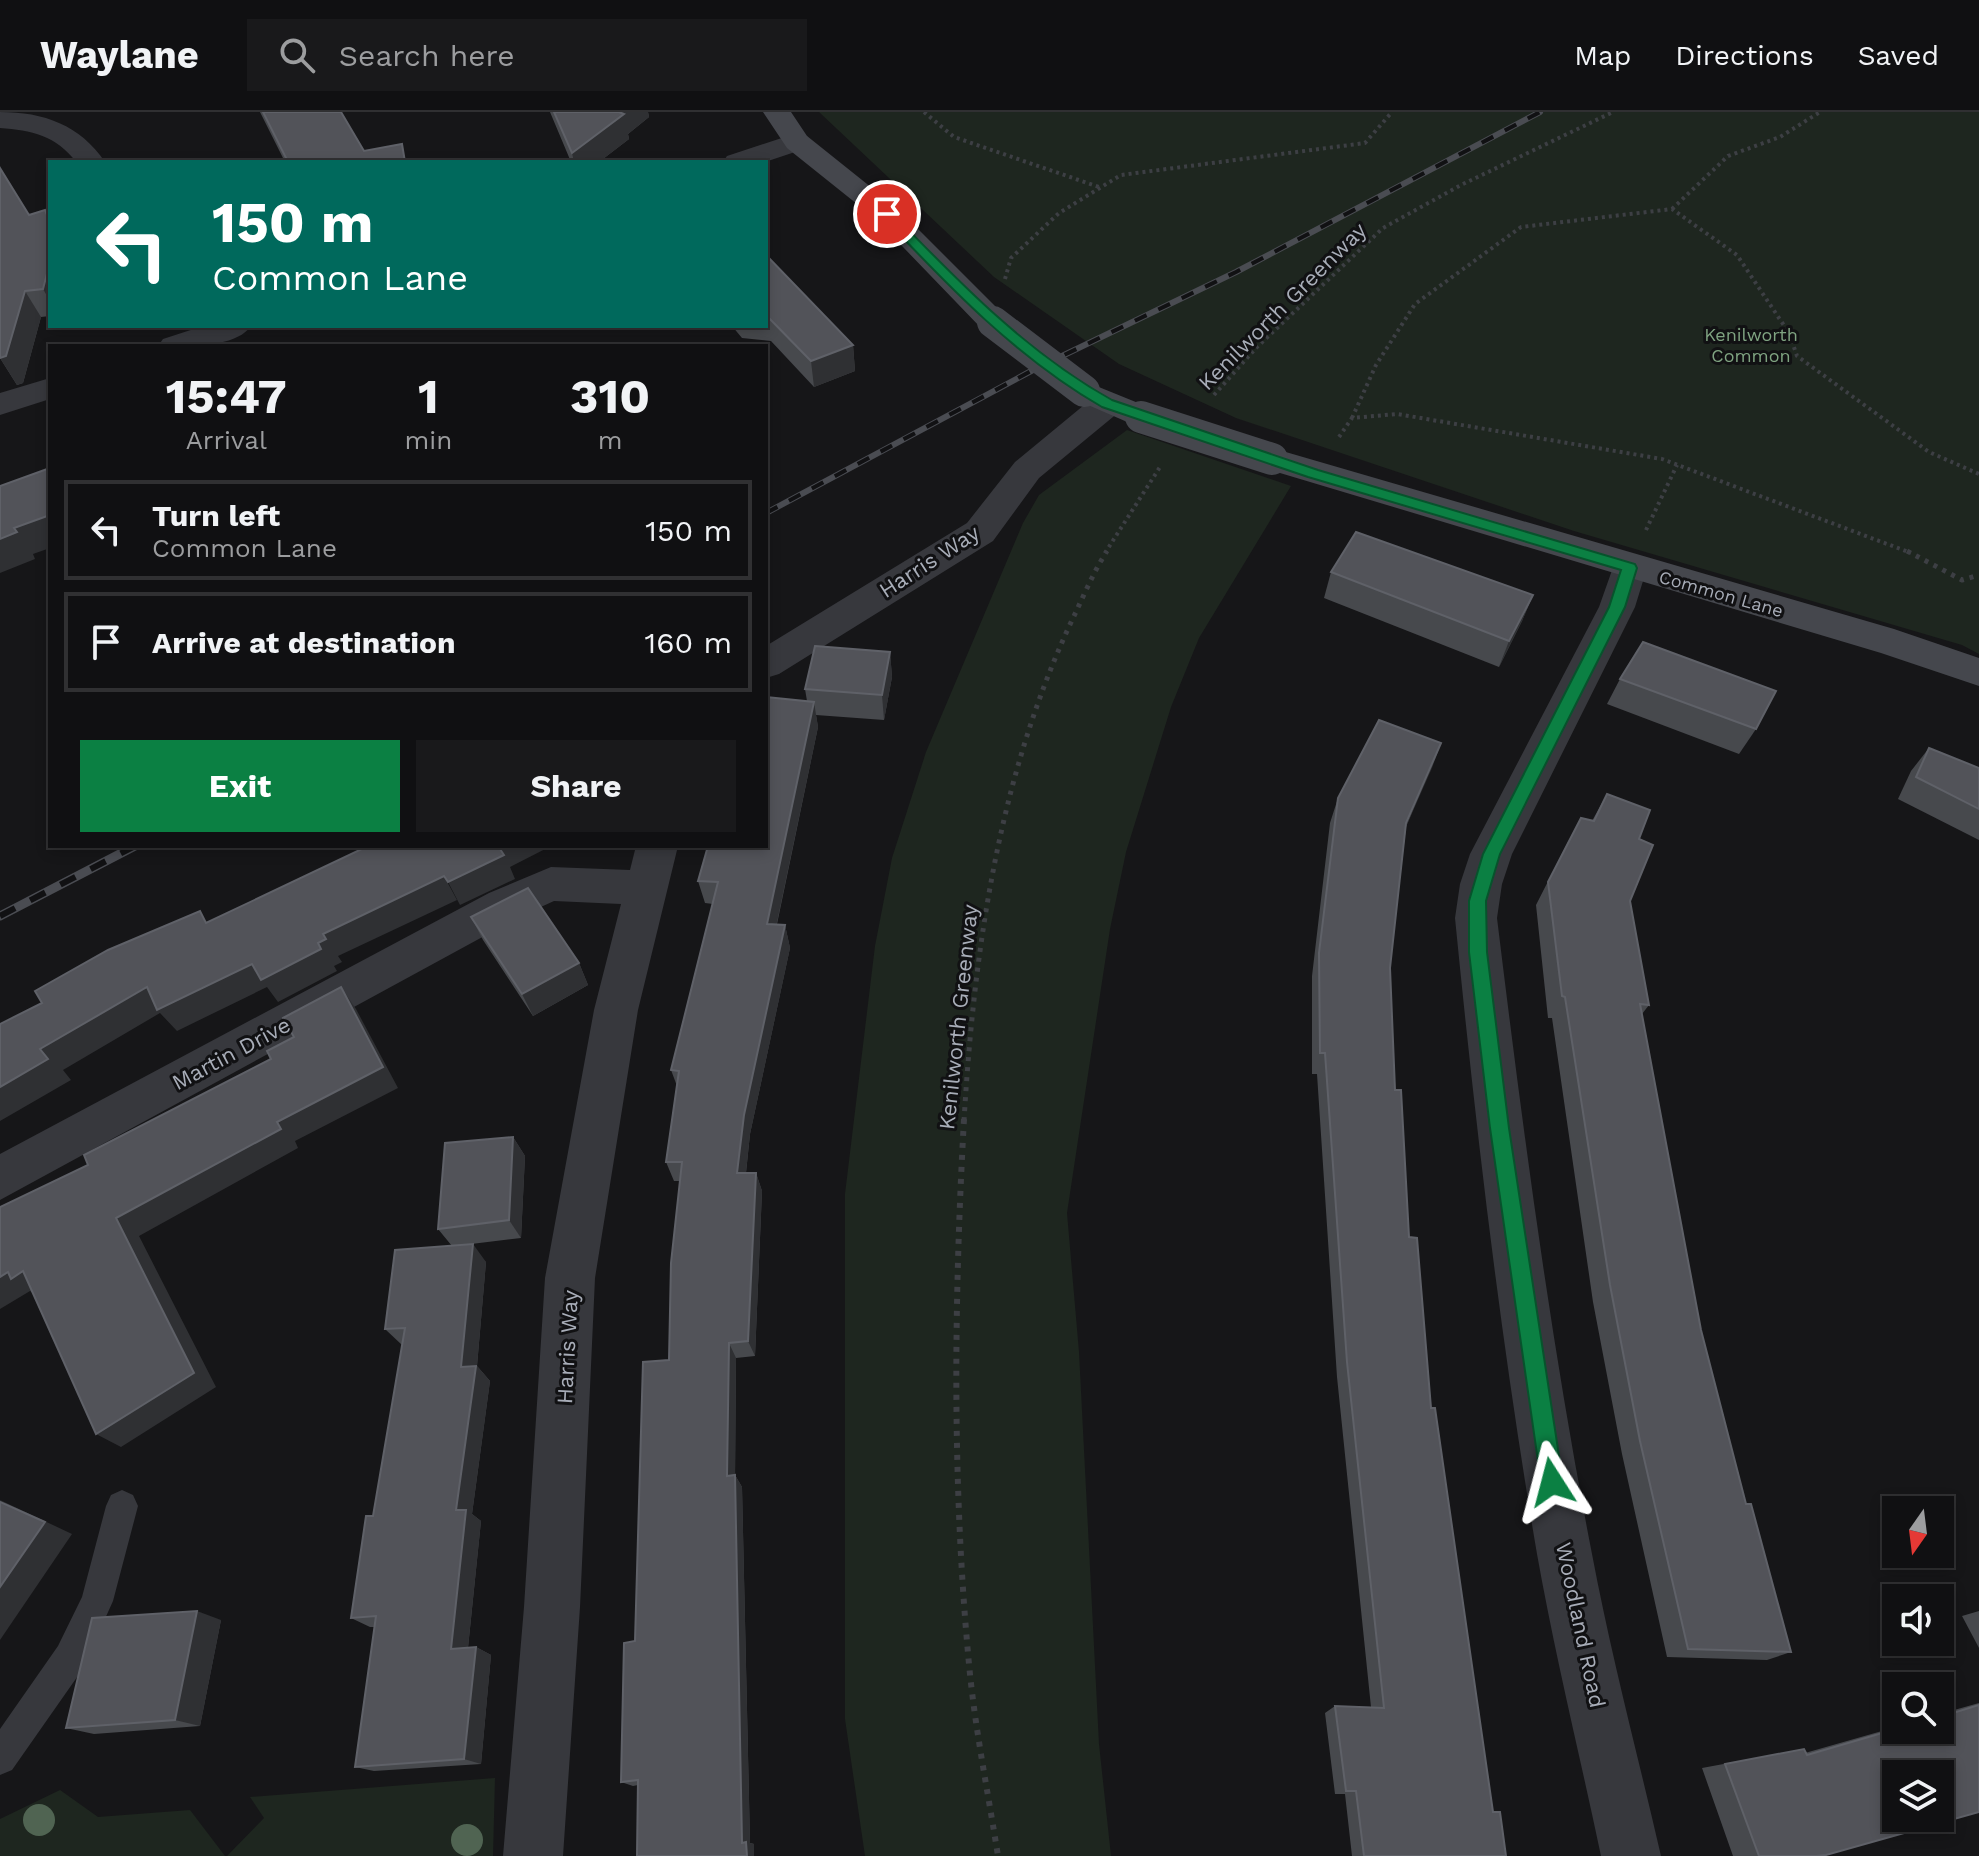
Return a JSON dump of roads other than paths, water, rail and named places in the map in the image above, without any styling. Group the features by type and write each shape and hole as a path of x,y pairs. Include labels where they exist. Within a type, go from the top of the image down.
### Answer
{"street":[{"name":"Common Lane","path":"777,112 797,142 887,214 985,316 1096,397 1141,417 1313,473 1629,568 1894,643 1979,672"},
{"path":"0,120 38,122 65,133 89,160"},
{"path":"743,160 797,142"},
{"path":"192,336 226,328"},
{"path":"0,404 48,389"},
{"name":"Harris Way","path":"768,663 980,532 1027,470 1096,397"},
{"name":"Woodland Road","path":"1629,568 1617,607 1491,854 1481,884 1476,918 1499,1128 1548,1457 1565,1557 1631,1856"},
{"name":"Harris Way","path":"533,1856 552,1607 570,1278 616,1010 650,867"},
{"name":"Martin Drive","path":"0,1178 504,905 551,884 650,867"}],"lane":[{"path":"0,1758 70,1658 97,1601 122,1506"}],"railway":[{"path":"768,512 1033,370 1236,272 1540,112"},
{"path":"0,916 131,848"}],"park label":[{"name":"Kenilworth Common","path":"1751,345"}]}
